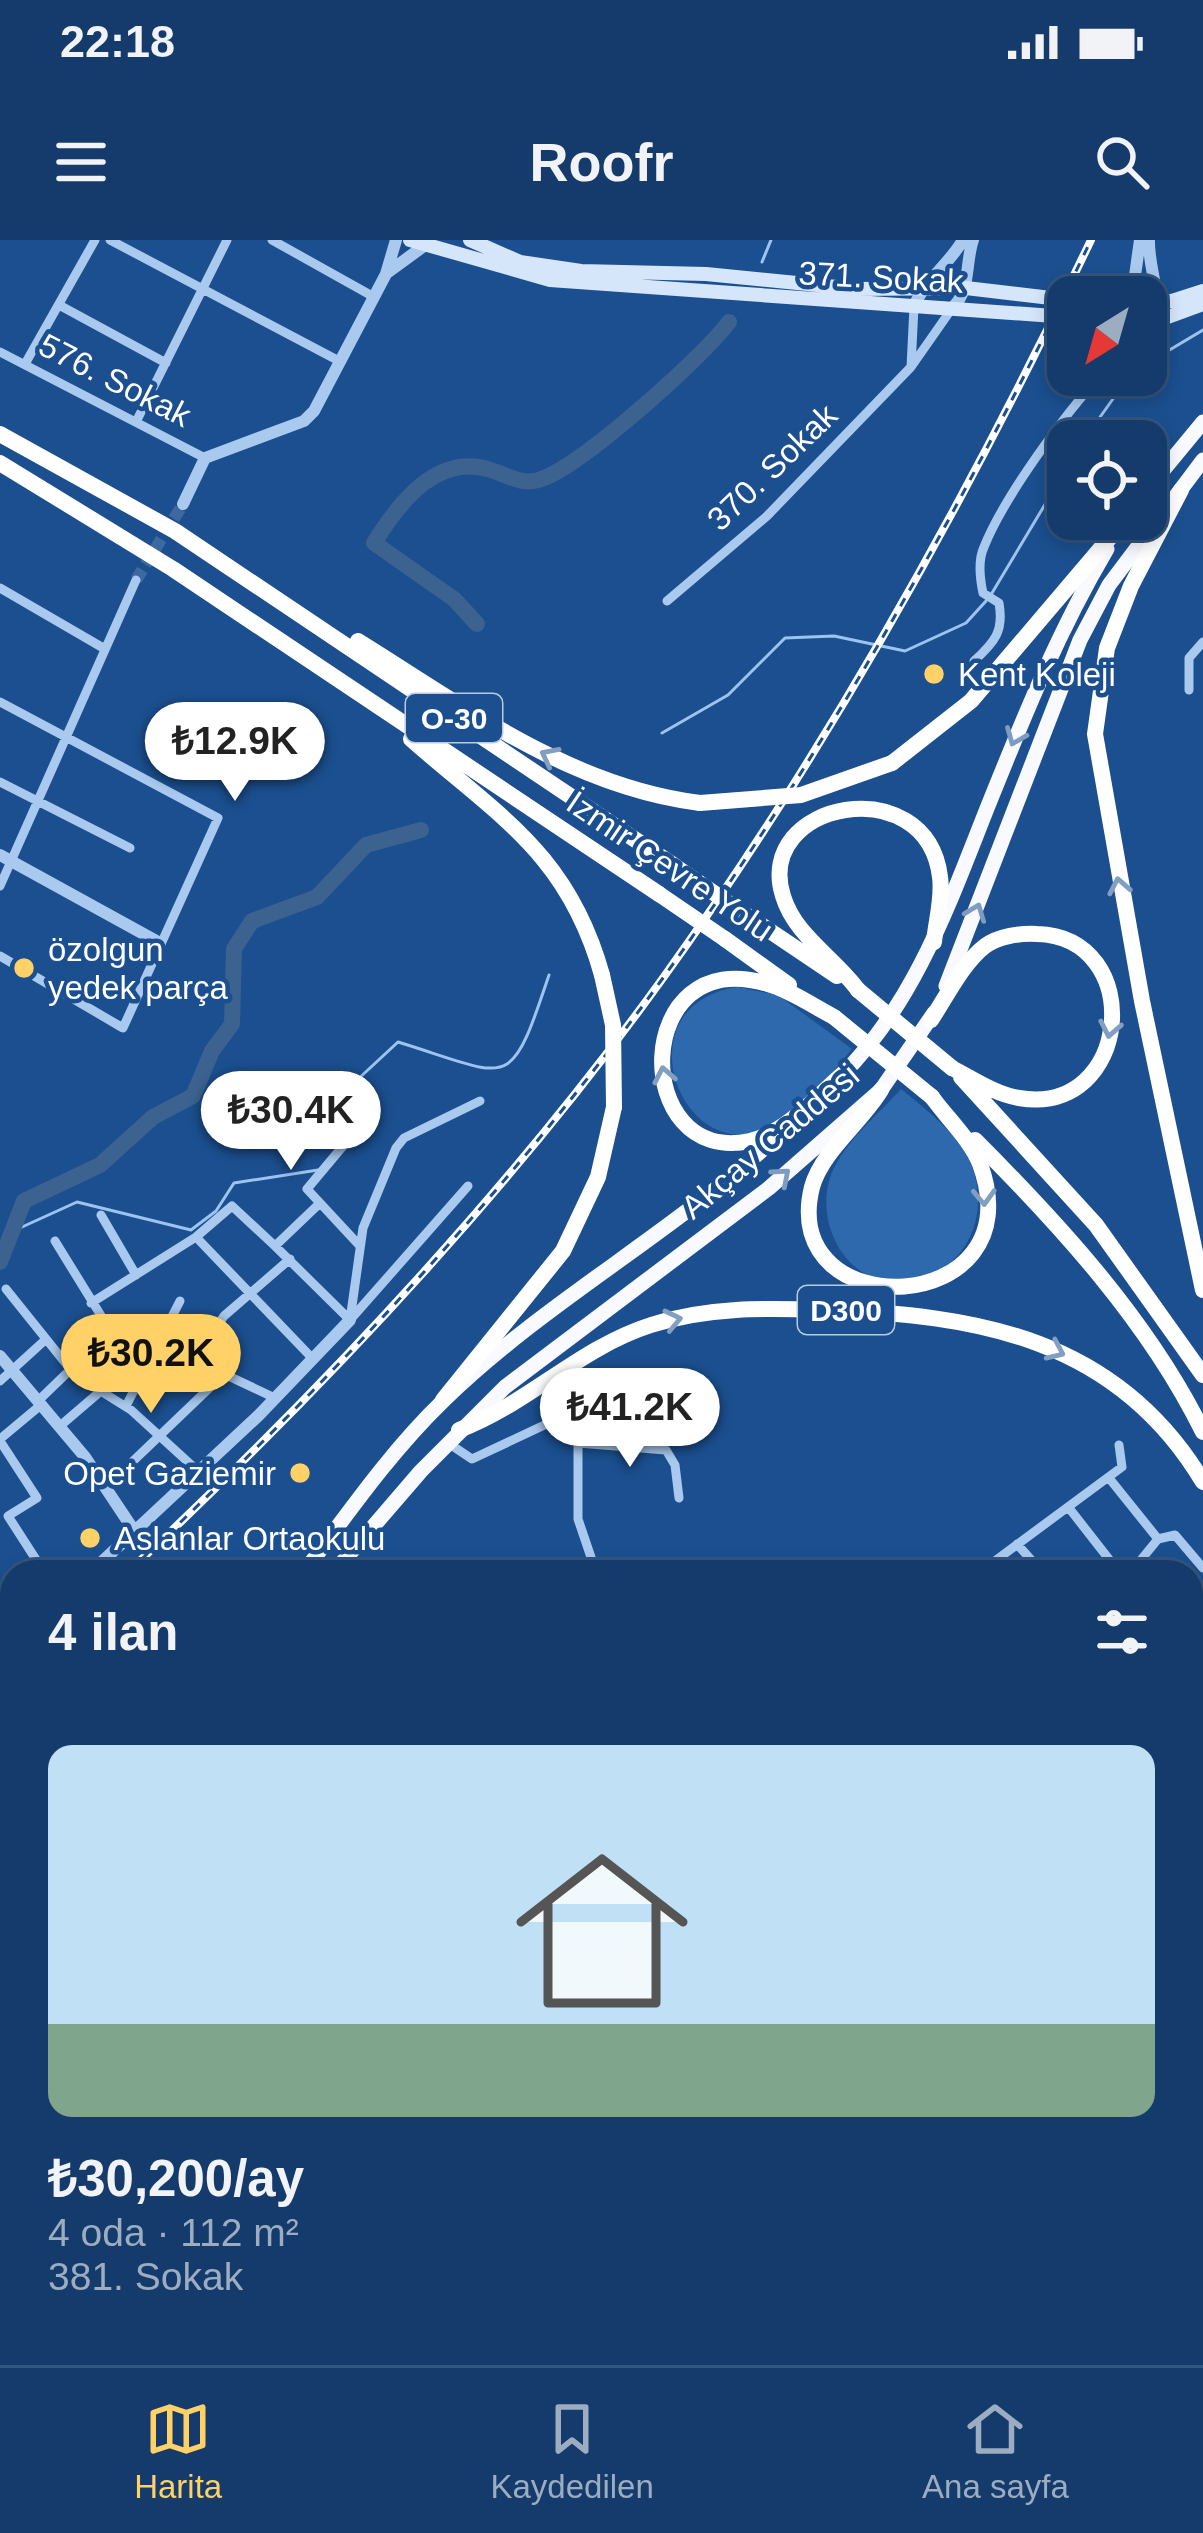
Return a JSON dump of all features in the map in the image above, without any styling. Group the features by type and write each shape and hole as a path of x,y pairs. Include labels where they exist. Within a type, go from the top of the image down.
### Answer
{"highway":[{"path":"1167,466 1203,422"},
{"name":"İzmir Çevre Yolu","path":"0,434 87,478 232,570 858,990 952,1068 1096,1225 1203,1375"},
{"name":"Akçay Caddesi","path":"344,1560 454,1437 523,1372 769,1188 880,1090 931,1020 1080,640 1109,586 1203,460"},
{"name":"İzmir Çevre Yolu","path":"0,464 173,569 659,894 834,1017 932,1096 1036,1202 1148,1342 1203,1432"},
{"path":"1181,490 1131,586 1107,648 1095,734 1137,979 1203,1290"},
{"path":"232,570 293,600 548,757 609,783 700,803 801,795 892,763 971,701 1108,540"},
{"name":"Akçay Caddesi","path":"313,1560 379,1473 443,1400 518,1337 747,1166 878,1035 934,942 1037,683 1069,614 1113,540"},
{"path":"359,693 525,833 577,906 602,975 613,1025 614,1107 598,1178 563,1251 443,1400"},
{"path":"858,990 839,965 797,928 782,893 785,855 816,818 850,806 881,809 905,820 926,840 941,878 934,942"},
{"path":"931,1020 987,944 1020,933 1048,934 1076,948 1100,969 1113,999 1115,1024 1098,1066 1077,1087 1022,1099 952,1068"},
{"path":"834,1017 770,984 728,979 713,984 683,1004 666,1029 660,1042 661,1075 684,1121 731,1143 761,1138 779,1127 846,1071"},
{"path":"880,1090 864,1119 816,1175 811,1192 812,1223 833,1264 877,1287 922,1288 938,1281 969,1252 982,1229 987,1187 978,1158 932,1096"},
{"name":"D300","path":"454,1437 491,1418 591,1349 652,1325 724,1309 924,1313 1000,1330 1073,1358 1118,1386 1157,1421 1203,1482"}],"main road":[{"name":"371. Sokak","path":"410,240 431,241 550,280 1047,315"},
{"name":"371. Sokak","path":"470,240 520,262 581,271 706,274 857,289 965,288 1047,298"},
{"path":"1167,297 1203,291"},
{"path":"1167,318 1203,304"},
{"path":"353,1560 380,1519"}],"street":[{"path":"25,364 95,240"},
{"path":"110,240 341,362"},
{"path":"138,418 227,240"},
{"path":"272,240 374,297"},
{"path":"386,274 396,240"},
{"path":"953,307 965,288 965,261 973,240"},
{"path":"1135,276 1140,240"},
{"path":"1149,240 1151,276"},
{"path":"386,274 431,241"},
{"path":"910,368 914,307 922,286 958,245"},
{"name":"576. Sokak","path":"183,504 205,458 304,421 386,274"},
{"path":"59,305 166,363"},
{"name":"370. Sokak","path":"667,601 767,516 910,368 953,307"},
{"name":"576. Sokak","path":"0,352 138,418 205,458"},
{"path":"974,661 998,637 999,603 983,593 984,545 1081,396"},
{"path":"0,886 6,858 136,580"},
{"path":"0,588 105,649"},
{"path":"1189,690 1189,658 1203,642"},
{"path":"0,702 218,818 123,1028 0,956"},
{"path":"0,782 130,848"},
{"path":"6,858 160,943"},
{"path":"350,1320 359,1245 383,1173 404,1138 480,1101"},
{"path":"344,1146 307,1190 359,1245"},
{"path":"104,1560 313,1359 467,1186"},
{"path":"275,1246 320,1203"},
{"path":"91,1303 196,1237 232,1206 350,1320"},
{"path":"101,1215 136,1275"},
{"path":"196,1237 313,1359"},
{"path":"55,1241 108,1328 158,1343 275,1398"},
{"path":"194,1360 224,1316 290,1259"},
{"path":"6,1289 70,1370 126,1406 199,1472"},
{"path":"126,1406 180,1301"},
{"path":"0,1381 44,1341"},
{"path":"0,1356 60,1426 135,1532"},
{"path":"36,1560 8,1516 37,1498 0,1440 70,1370"},
{"path":"106,1487 224,1374"},
{"path":"60,1426 102,1390"},
{"path":"454,1437 472,1460 554,1421 572,1420 578,1443 578,1519 592,1560"},
{"path":"578,1443 665,1450 674,1465 680,1498"},
{"path":"997,1560 1122,1467 1119,1444"},
{"path":"1109,1478 1158,1538"},
{"path":"1069,1508 1110,1560"},
{"path":"1141,1560 1158,1538 1174,1535 1198,1560"},
{"path":"1017,1544 1031,1560"}],"shaded area":[{"path":"737,987 778,995 852,1049 790,1115 746,1134 716,1129 692,1111 677,1084 672,1054 679,1025 700,1001"},
{"path":"901,1089 960,1145 975,1176 978,1198 976,1219 958,1255 942,1269 899,1282 880,1280 849,1261 831,1229 827,1193 844,1152"}],"waterway":[{"path":"762,262 771,240"},
{"path":"477,624 454,599 374,543 407,498 453,468 471,466 530,481 563,468 641,408 729,322"},
{"path":"1167,351 1203,330"},
{"path":"1098,420 1115,396"},
{"path":"992,593 1047,501"},
{"path":"662,733 728,695 785,638 834,636 905,651 966,623 986,601"},
{"path":"0,1262 24,1201 100,1165 153,1117 193,1096 212,1051 232,1024 234,949 252,921 317,897 366,845 421,830"},
{"path":"336,1150 356,1081 398,1042 464,1063 501,1067 525,1041 549,975"},
{"path":"11,1232 77,1202 191,1230 216,1211 234,1183 318,1170"}],"tunnel":[{"path":"136,580 183,504"}],"railway":[{"path":"140,1560 410,1288 541,1136 663,978 783,802 894,618 996,431 1091,240"}],"place":[{"name":"Kent Koleji","path":"934,674"},
{"name":"özolgun yedek parça","path":"24,968"},
{"name":"Opet Gaziemir","path":"300,1473"},
{"name":"Aslanlar Ortaokulu","path":"90,1538"}]}
